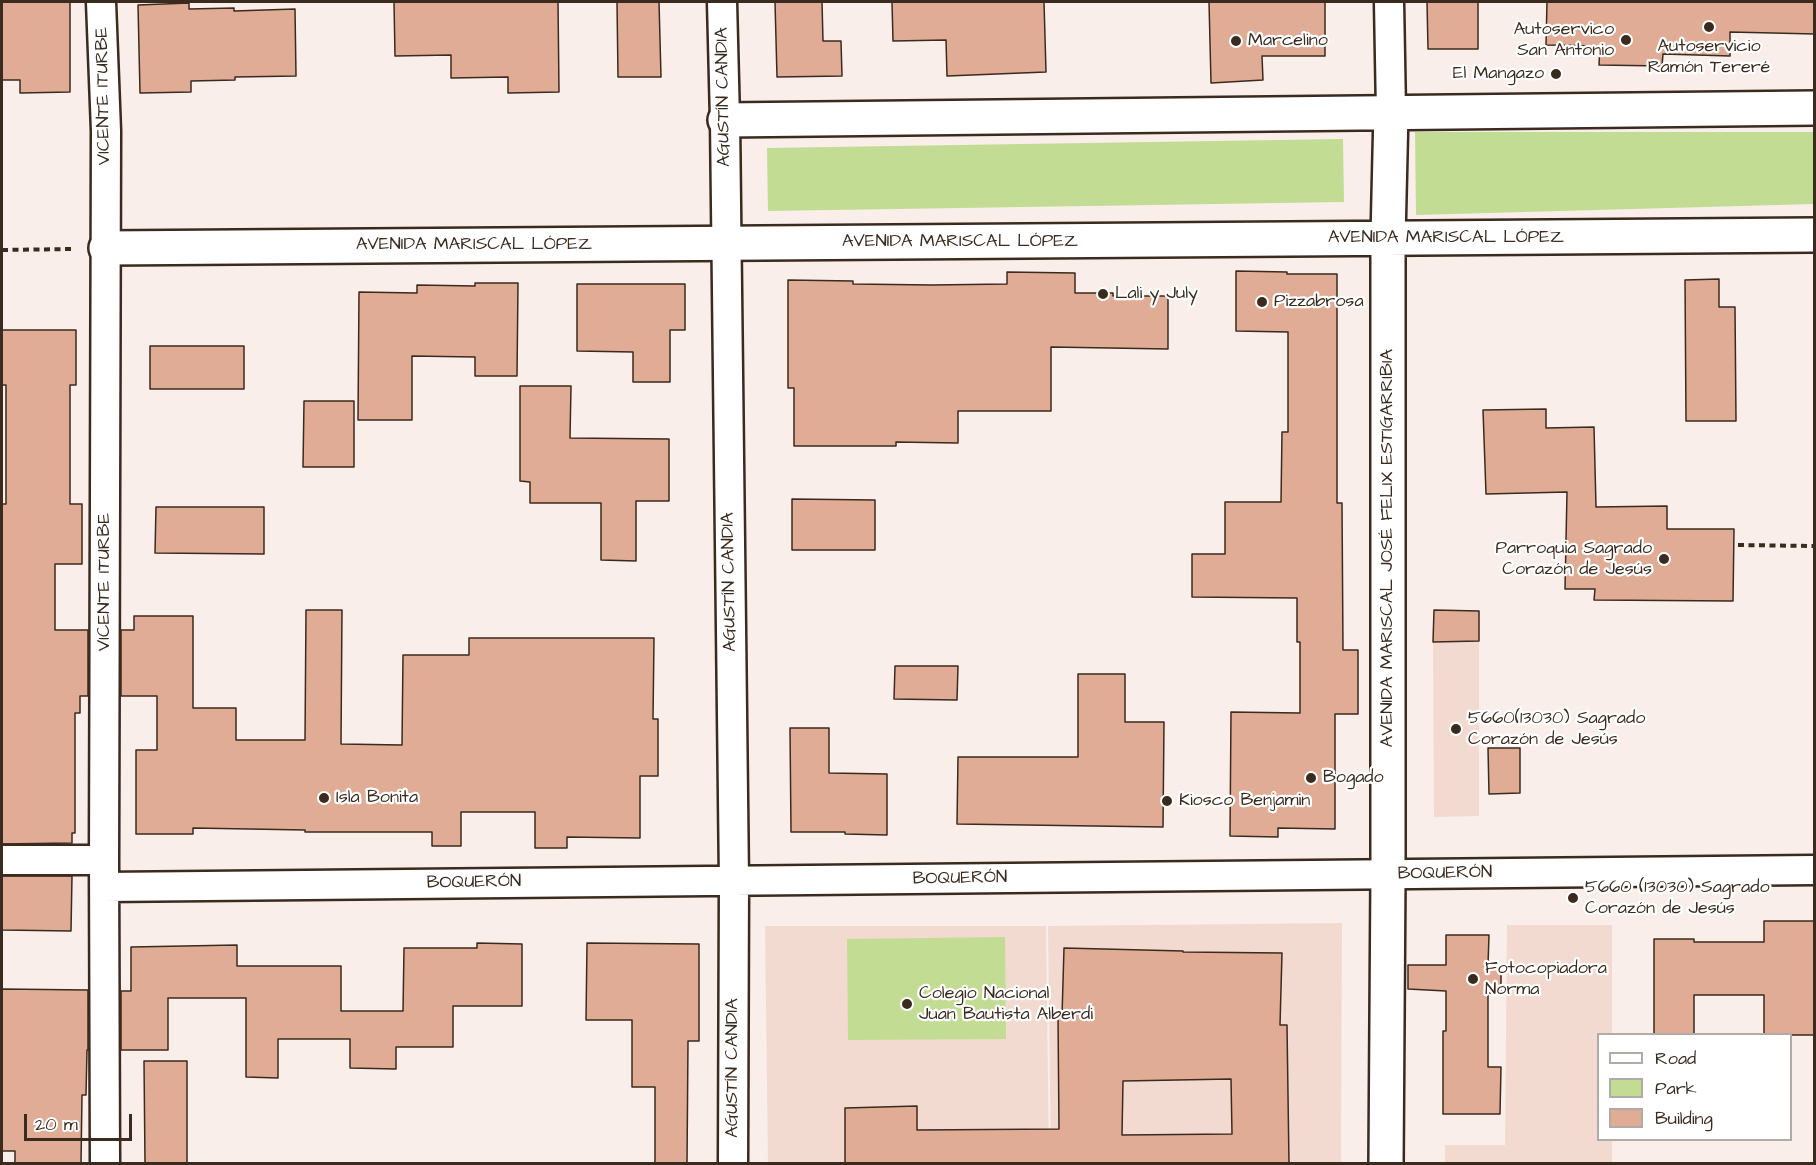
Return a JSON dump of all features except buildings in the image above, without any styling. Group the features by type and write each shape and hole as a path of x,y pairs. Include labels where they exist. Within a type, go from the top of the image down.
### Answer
{"street":[{"name":"VICENTE ITURBE","path":"101,2 106,131 105,1164"},
{"name":"AGUSTÍN CANDIA","path":"722,2 734,881 733,1164"},
{"path":"1389,2 1391,112"},
{"path":"725,120 1815,108"},
{"name":"AVENIDA MARISCAL JOSÉ FELIX ESTIGARRIBIA","path":"1386,1164 1388,238 1391,112"},
{"name":"AVENIDA MARISCAL LÓPEZ","path":"106,248 1815,235"},
{"name":"BOQUERÓN","path":"2,860 104,873 734,881 1815,870"}],"path":[{"path":"2,250 106,248"},
{"path":"1738,545 1815,546"}],"shaded area":[{"name":"5660(13030) Sagrado Corazón de Jesús","path":"1479,641 1479,816 1434,817 1433,642"},
{"path":"1342,923 1341,1163 1051,1163 1048,926"},
{"path":"1507,925 1612,925 1612,1033 1597,1033 1597,1141 1612,1141 1612,1163 1445,1163 1445,1145 1505,1145"},
{"name":"Colegio Nacional Juan Bautista Alberdi","path":"765,926 1046,926 1049,1163 768,1163"}],"green space":[{"path":"1415,132 1814,132 1814,204 1416,215"},
{"path":"1343,139 1344,202 768,211 767,148"},
{"path":"1005,937 1006,1039 848,1040 847,939"}],"place":[{"name":"Autoservicio Ramón Tereré","path":"1709,27"},
{"name":"Autoservico San Antonio","path":"1626,40"},
{"name":"Marcelino","path":"1236,41"},
{"name":"El Mangazo","path":"1556,74"},
{"name":"Lali y July","path":"1103,294"},
{"name":"Pizzabrosa","path":"1262,302"},
{"name":"Parroquia Sagrado Corazón de Jesús","path":"1664,559"},
{"name":"5660(13030) Sagrado Corazón de Jesús","path":"1456,729"},
{"name":"Bogado","path":"1311,778"},
{"name":"Isla Bonita","path":"324,798"},
{"name":"Kiosco Benjamin","path":"1167,801"},
{"name":"5660 (13030) Sagrado Corazón de Jesús","path":"1573,898"},
{"name":"Fotocopiadora Norma","path":"1473,979"},
{"name":"Colegio Nacional Juan Bautista Alberdi","path":"907,1004"}]}
